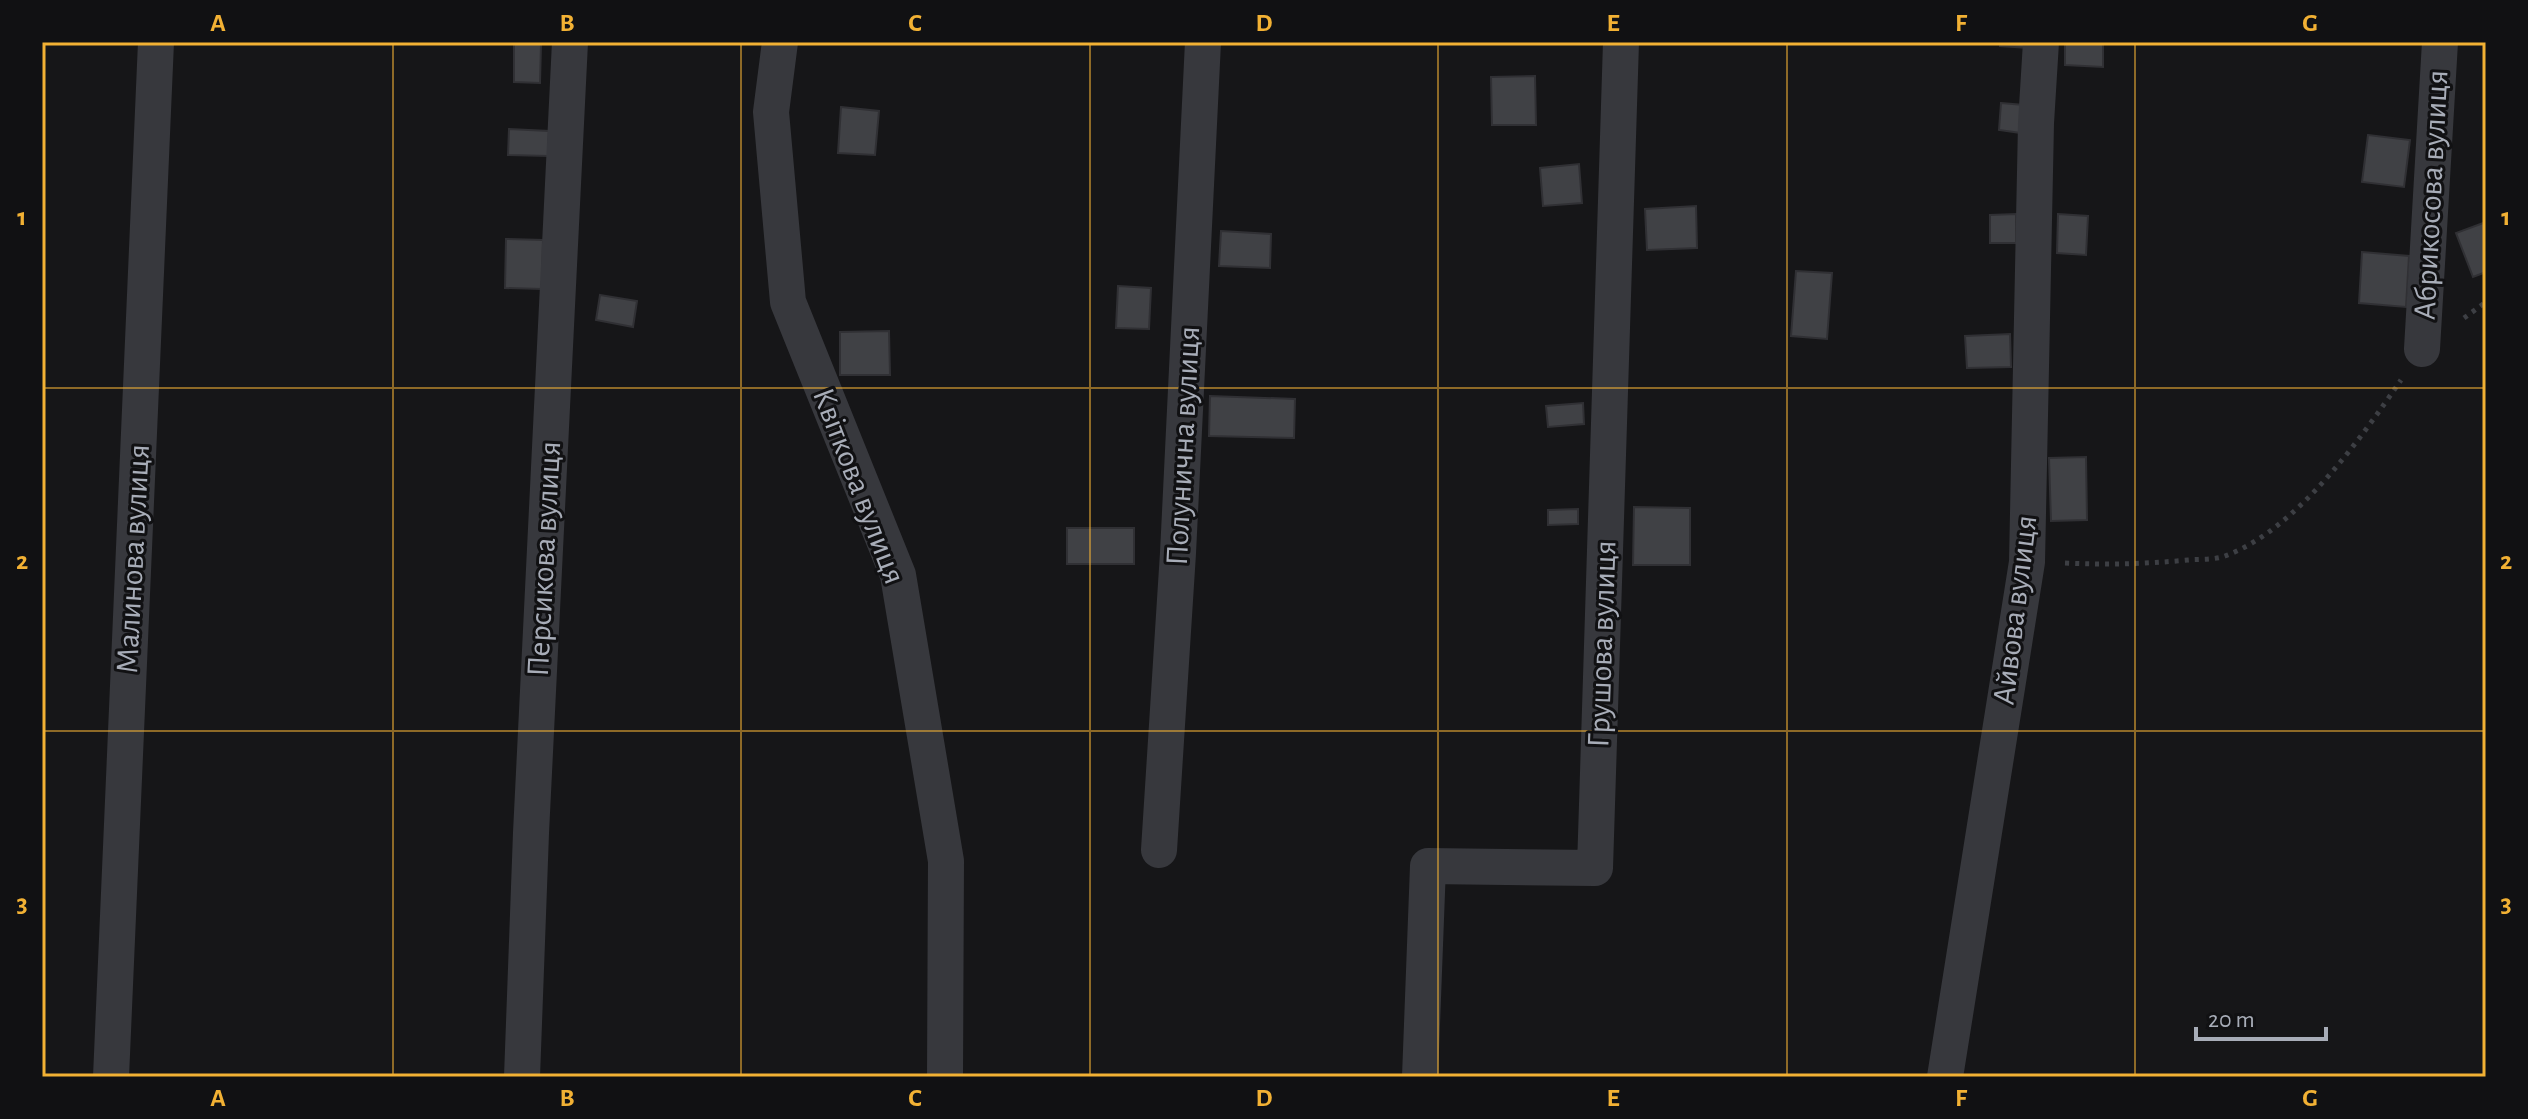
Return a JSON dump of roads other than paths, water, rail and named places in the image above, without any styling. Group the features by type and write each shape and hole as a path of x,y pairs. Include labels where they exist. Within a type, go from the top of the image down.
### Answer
{"street":[{"name":"Малинова вулиця","path":"111,1077 156,42"},
{"name":"Персикова вулиця","path":"522,1077 570,42"},
{"name":"Квіткова вулиця","path":"780,42 771,112 788,302 898,575 944,846 945,1077"},
{"name":"Полунична вулиця","path":"1159,850 1178,553 1203,42"},
{"name":"Грушова вулиця","path":"1420,1077 1428,866 1595,868 1621,42"},
{"name":"Айвова вулиця","path":"1945,1077 2027,562 2036,123 2041,42"},
{"name":"Абрикосова вулиця","path":"2422,349 2440,42"}]}
